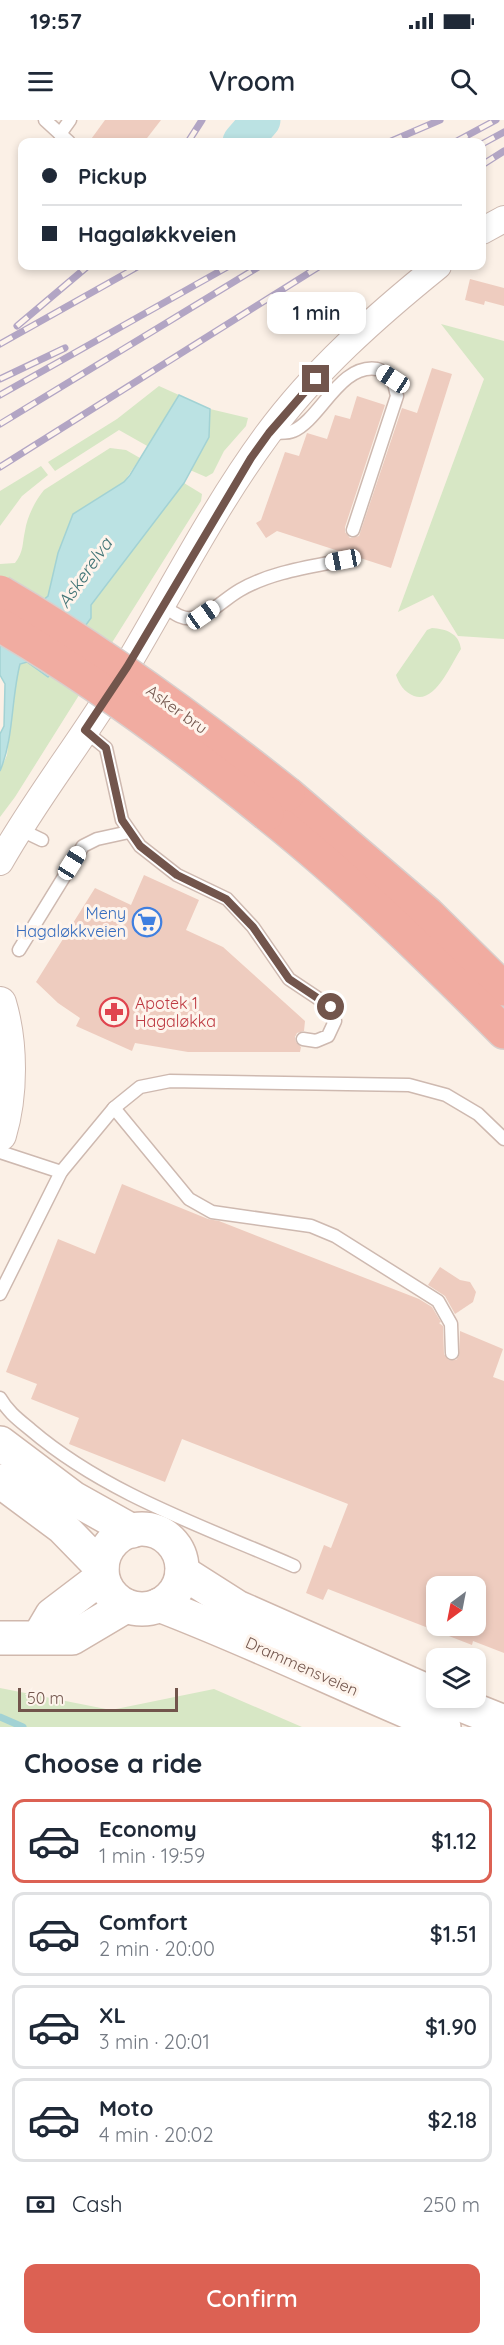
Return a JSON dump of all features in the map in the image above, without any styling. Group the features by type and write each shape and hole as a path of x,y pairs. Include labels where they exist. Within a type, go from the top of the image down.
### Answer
{"highway":[{"name":"Asker bru","path":"0,592 114,664 217,738 277,804"},
{"name":"Asker bru","path":"0,625 99,687 198,759 277,804"},
{"path":"277,804 428,914 504,989"},
{"path":"277,804 304,844 405,934 504,1032"}],"main road":[{"path":"0,1443 73,1498 132,1531"},
{"path":"0,1481 62,1527 102,1573 109,1593 126,1606 140,1610 159,1605 175,1591 182,1572 178,1553 166,1538 149,1530 132,1531 120,1536 110,1545 104,1556 102,1573 52,1615 39,1636"},
{"name":"Drammensveien","path":"182,1572 237,1607 426,1691"},
{"name":"Drammensveien","path":"159,1605 213,1626 370,1697 444,1727"},
{"path":"0,1638 19,1640 39,1636 72,1638 126,1606"},
{"path":"469,1708 504,1722"}],"street":[{"path":"486,229 504,219"},
{"path":"0,862 163,606 251,458 269,433 345,347 433,270"},
{"path":"0,850 19,829"},
{"path":"0,1003 6,1023 4,1052 6,1107 0,1135"}],"lane":[{"path":"45,120 64,138 70,120"},
{"path":"269,433 293,431 306,421 337,386 363,370 378,369 393,379 398,396 353,530"},
{"path":"163,606 179,616 189,618 203,615 241,589 287,571 343,560"},
{"path":"85,730 106,748 122,820 140,846 177,875 226,899 253,927 289,979 331,1007 335,1021 328,1036 316,1041 303,1039"},
{"path":"19,829 42,840"},
{"path":"19,950 83,846 97,839 129,832"},
{"path":"0,1294 60,1172 114,1108 140,1087 170,1081 409,1085 446,1095 478,1114 504,1139"},
{"path":"114,1108 189,1199 212,1212 319,1230 335,1236 438,1301 451,1324 452,1353"},
{"path":"0,1152 60,1172"},
{"path":"0,1398 7,1410 62,1456 144,1500 294,1566"}],"green space":[{"path":"441,324 504,341 504,639 458,636 433,595 398,612 484,379"},
{"path":"159,386 179,395 149,447 119,430 55,471 48,462 117,419"},
{"path":"210,409 248,418 246,426 224,451 213,473 206,477 190,470 209,437"},
{"path":"110,448 126,450 140,458 124,482 73,514 48,596 0,636 0,564 15,563 18,559 28,520 35,504 44,490"},
{"path":"41,466 48,475 22,496 0,526 0,491"},
{"path":"184,483 202,494 201,501 15,797 0,817 0,771 7,755 15,684 20,664 27,662 48,676 91,618 91,605"},
{"path":"432,628 451,633 458,639 461,649 435,689 422,697 414,696 402,687 396,675 427,630"},
{"path":"0,1688 111,1710 214,1689 302,1727 0,1727"}],"water":[{"path":"179,395 210,409 209,437 184,483 91,605 91,618 48,677 27,662 20,664 8,745 0,771 0,734 4,726 5,684 0,675 0,636 48,596 58,553 73,514 124,482"}],"building":[{"path":"105,120 161,120 147,138 92,138"},
{"path":"470,279 504,288 504,306 485,301 484,305 465,300"},
{"path":"432,368 452,374 391,568 277,531 266,538 256,523 261,520 285,452 299,456 307,433 327,439 335,415 350,419 357,396 385,405 345,527 345,532 350,538 359,536 402,408 417,413"},
{"path":"144,875 199,900 186,930 223,947 305,1021 304,1031 297,1033 295,1037 301,1047 300,1052 188,1052 135,1043 132,1051 76,1026 80,1018 58,1003 36,982 95,888 131,905"},
{"path":"122,1184 419,1299 432,1307 441,1322 439,1323 443,1326 444,1354 449,1360 456,1360 459,1356 460,1331 503,1349 493,1377 504,1381 504,1653 473,1641 472,1645 449,1636 486,1636 486,1576 426,1576 426,1627 328,1589 323,1600 306,1593 324,1545 331,1548 348,1504 182,1439 165,1482 69,1444 79,1418 31,1399 37,1384 6,1372 58,1239 95,1254"},
{"path":"440,1267 460,1280 470,1282 476,1292 473,1302 455,1314 445,1296 428,1285"}],"waterway":[{"name":"Askerelva","path":"245,138 261,120"},
{"path":"0,1717 23,1727"}],"railway":[{"path":"191,138 202,120"},
{"path":"398,138 440,120"},
{"path":"462,138 496,120"},
{"path":"486,142 504,132"},
{"path":"486,162 504,151"},
{"path":"17,326 83,270"},
{"path":"0,344 132,270"},
{"path":"0,395 222,270"},
{"path":"0,424 253,270"},
{"path":"0,467 314,270"},
{"path":"0,379 65,348"}],"place":[{"name":"Meny Hagaløkkveien","path":"147,922"},
{"name":"Apotek 1 Hagaløkka","path":"114,1012"}],"route":[{"path":"316,379 301,394 251,458 127,667 85,730 106,748 122,820 140,846 177,875 226,899 253,927 289,979 331,1007"}]}
